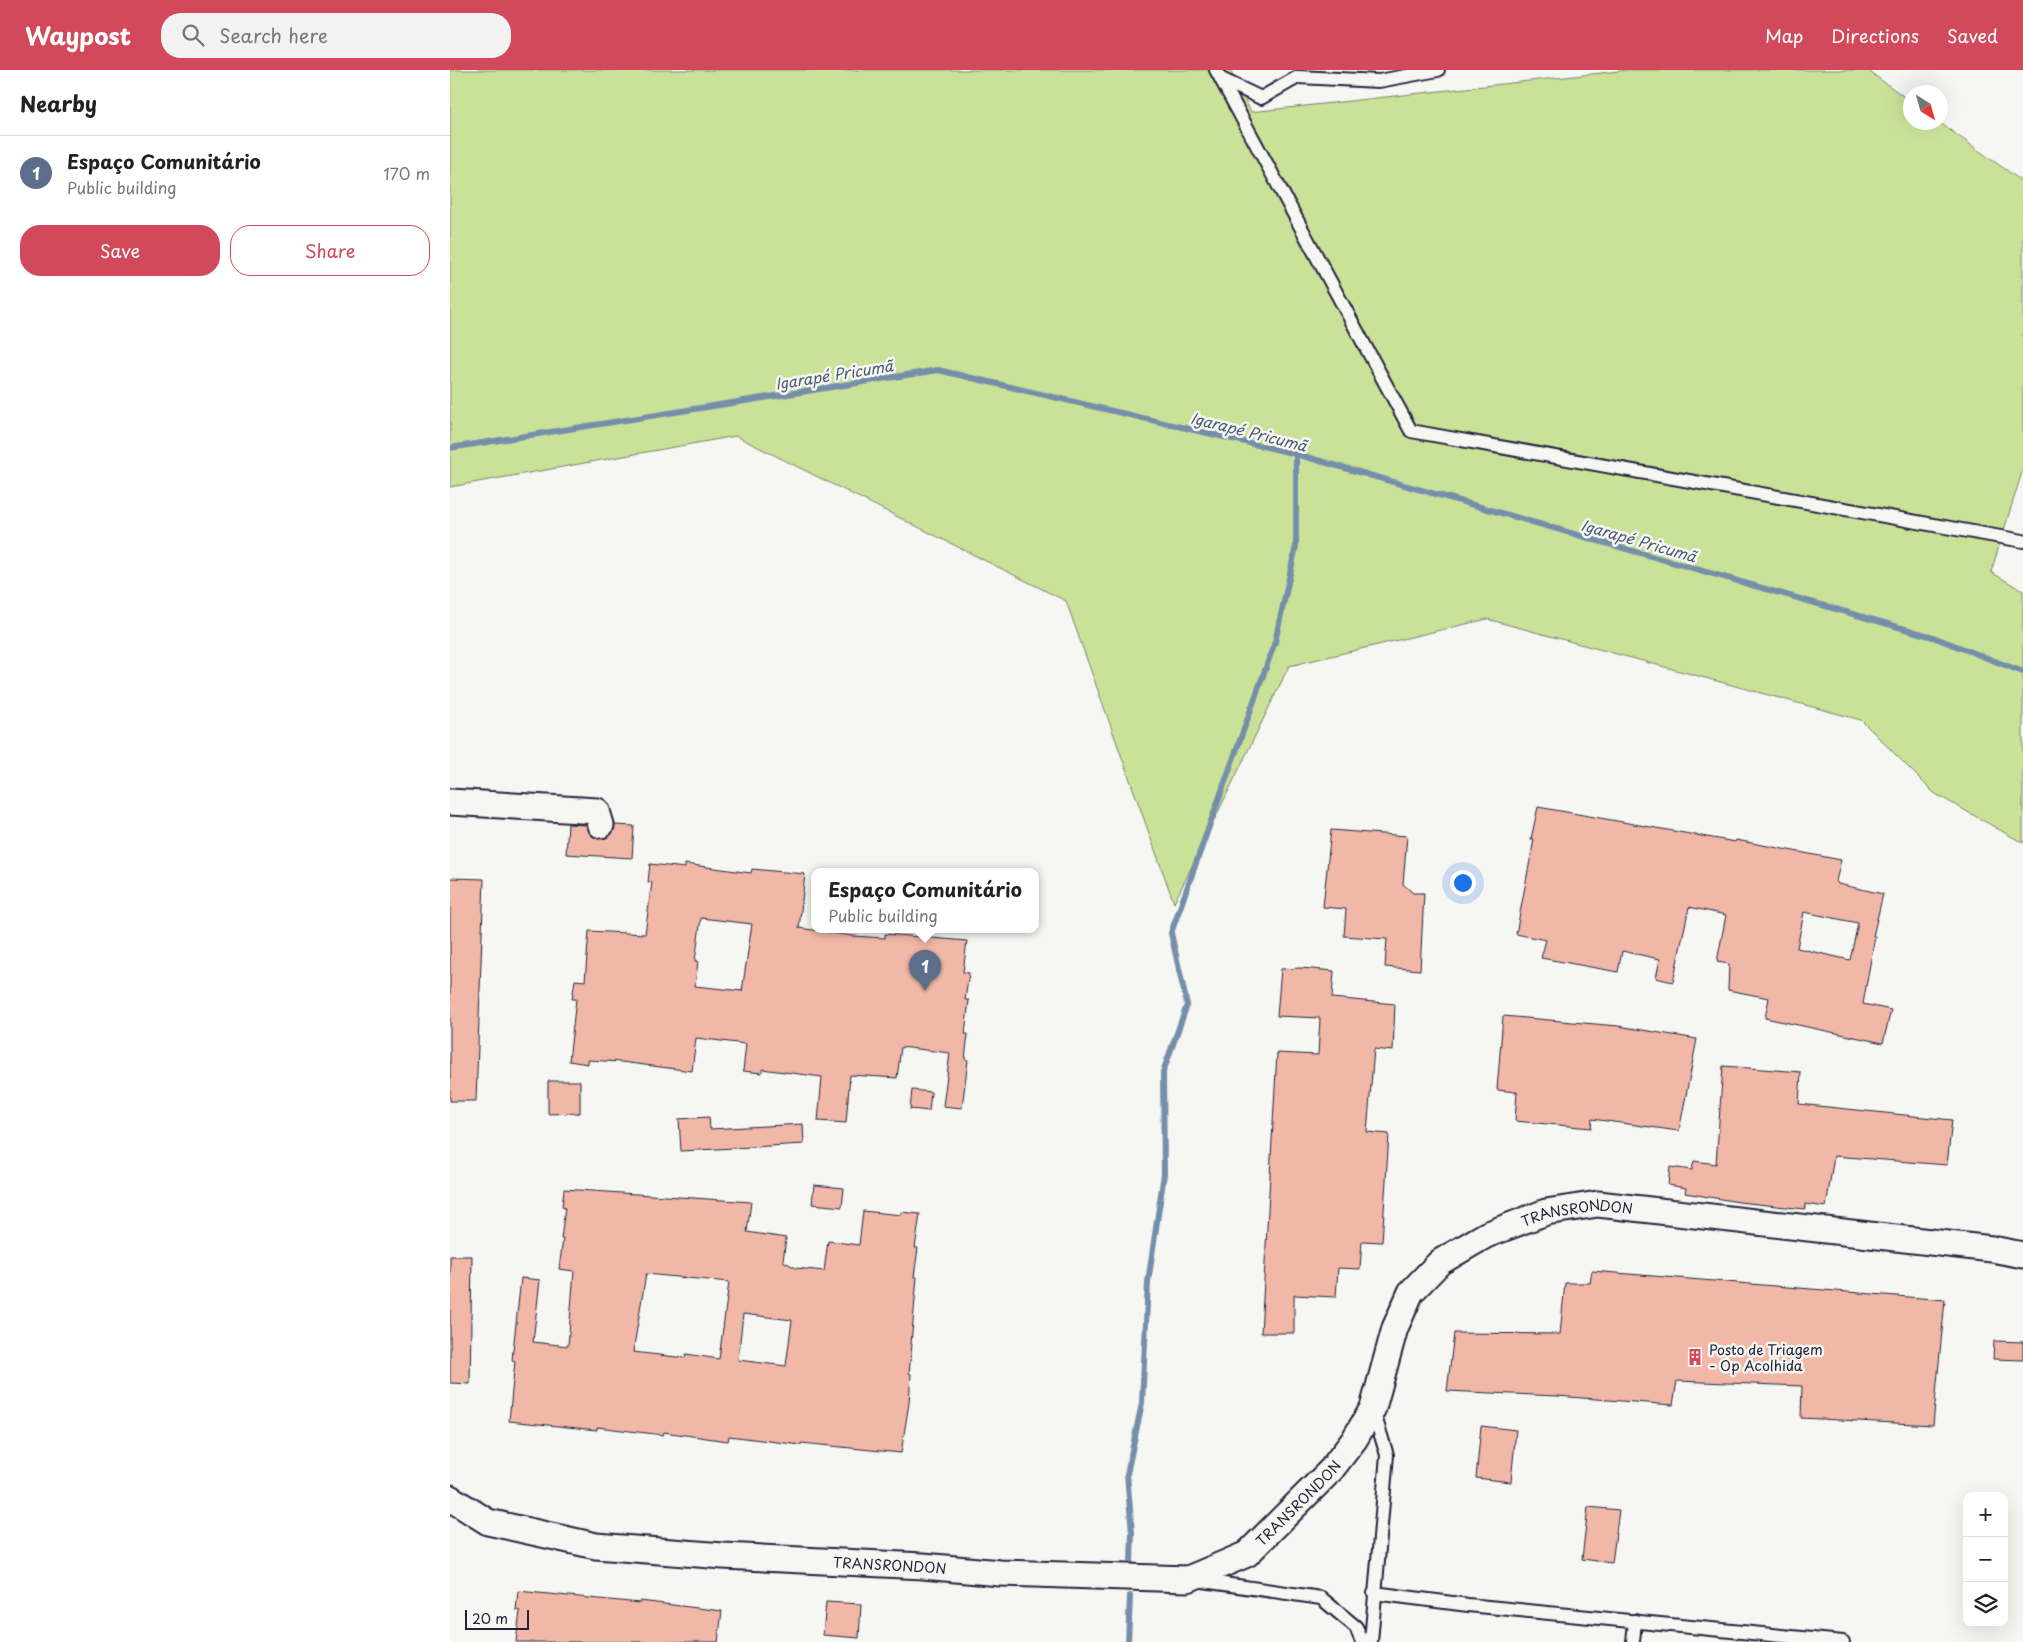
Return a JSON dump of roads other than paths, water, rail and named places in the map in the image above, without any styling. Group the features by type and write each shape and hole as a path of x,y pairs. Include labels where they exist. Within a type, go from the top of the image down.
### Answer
{"street":[{"path":"450,802 597,810 601,825"},
{"name":"TRANSRONDON","path":"450,1498 488,1522 596,1546 723,1556 923,1566 1000,1573 1188,1579 1247,1554 1330,1470 1354,1440 1373,1408 1394,1328 1411,1292 1440,1262 1486,1235 1546,1212 1598,1204 2023,1255"}],"lane":[{"path":"1218,74 1261,98 1298,77 1379,81 1438,70"},
{"path":"1218,74 1411,431 2023,541"},
{"path":"1371,1642 1386,1455 1373,1408"},
{"path":"1188,1579 1321,1598 1356,1627 1362,1642"},
{"path":"1374,1593 1468,1605 1842,1642"},
{"path":"1633,1642 1635,1621"}],"waterway":[{"name":"Igarapé Pricumã","path":"450,448 938,370 1296,454 1933,637 2023,672"},
{"path":"1131,1561 1132,1533 1127,1474 1142,1403 1148,1282 1164,1174 1163,1072 1187,1005 1171,933 1275,642 1296,546 1296,454"},
{"path":"1128,1642 1130,1596"}],"place":[{"name":"Espaço Comunitário","path":"925,991"},
{"name":"Posto de Triagem - Op Acolhida","path":"1695,1357"}]}
